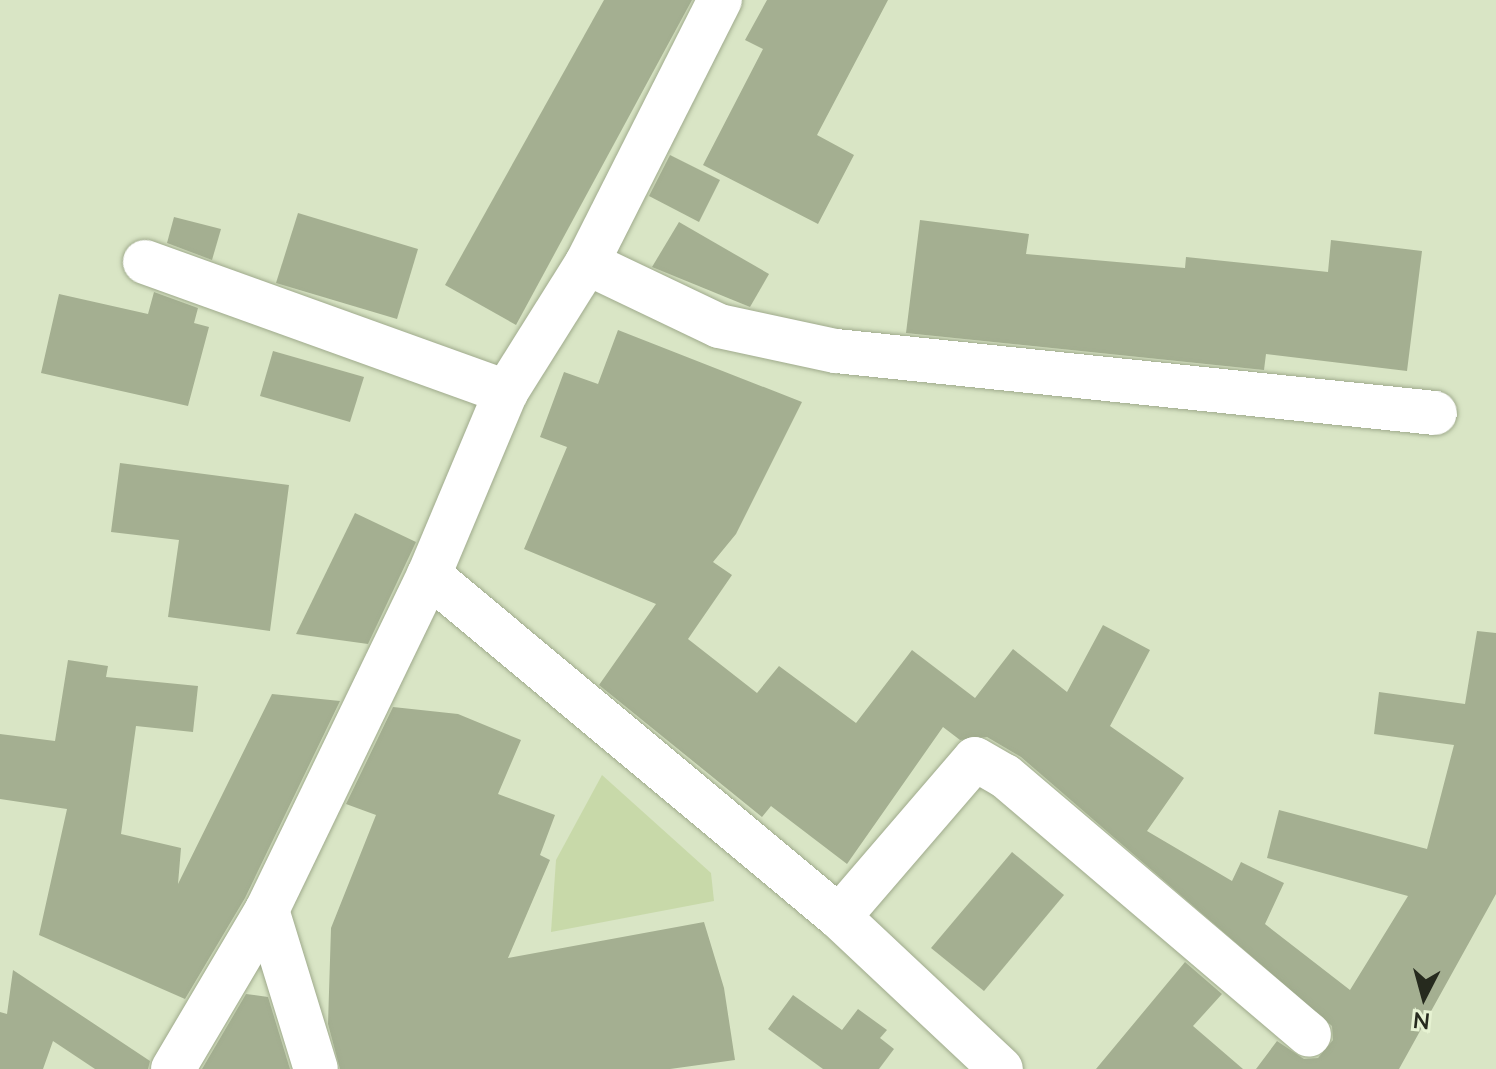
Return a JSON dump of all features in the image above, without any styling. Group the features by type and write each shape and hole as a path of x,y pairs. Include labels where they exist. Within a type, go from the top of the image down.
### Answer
{"street":[{"path":"173,1069 267,910 429,575 506,392 587,263 720,0"},
{"path":"145,262 506,392"},
{"path":"587,263 719,326 836,351 1435,413"},
{"path":"429,575 839,917 983,1066"},
{"path":"839,917 975,759 1005,776 1309,1035"},
{"path":"267,910 316,1069"}],"green space":[{"path":"602,775 711,873 714,901 551,932 556,860"}],"building":[{"path":"604,0 692,0 516,325 445,285"},
{"path":"767,0 888,0 817,135 854,155 818,224 703,165 763,49 745,40"},
{"path":"670,155 720,180 699,222 649,196"},
{"path":"298,213 418,249 397,319 276,283"},
{"path":"174,217 221,229 212,260 167,243"},
{"path":"920,220 1029,234 1026,254 1185,268 1186,257 1328,272 1331,240 1422,251 1407,371 1266,354 1264,370 906,333"},
{"path":"679,222 769,274 750,307 652,267"},
{"path":"154,292 198,308 194,323 209,327 188,406 41,373 59,294 148,314"},
{"path":"618,330 802,402 736,534 713,562 732,575 688,639 757,693 779,666 856,723 912,650 975,698 1013,649 1067,692 1103,625 1150,650 1110,726 1184,778 1147,831 1232,881 1241,862 1284,883 1265,924 1350,990 1408,896 1267,858 1279,810 1427,849 1454,745 1374,734 1379,692 1465,704 1477,631 1496,633 1496,894 1399,1069 1256,1069 1277,1041 1304,1059 1318,1058 1333,1040 1332,1026 1021,757 987,737 960,740 943,727 847,864 771,806 762,817 599,685 656,604 524,549 567,447 540,437 564,372 598,384"},
{"path":"273,351 364,377 350,422 260,396"},
{"path":"120,463 289,485 270,631 168,617 179,540 111,532"},
{"path":"355,513 416,542 368,644 296,634"},
{"path":"68,660 108,666 106,677 198,686 193,732 136,726 121,834 181,848 178,884 272,694 340,701 245,898 185,999 39,935 67,809 0,799 0,734 55,741"},
{"path":"393,707 458,714 521,740 498,794 555,815 540,855 550,860 508,958 704,922 724,988 735,1060 670,1069 340,1069 328,1024 331,928 376,815 346,804"},
{"path":"1012,852 1064,895 984,991 931,948"},
{"path":"1185,962 1222,994 1193,1026 1243,1069 1096,1069"},
{"path":"13,970 150,1061 148,1069 95,1069 53,1041 43,1069 0,1069 0,1012 7,1014"},
{"path":"246,994 268,997 290,1069 202,1069"},
{"path":"793,995 842,1030 858,1009 887,1030 880,1038 894,1049 879,1069 823,1069 768,1029"}]}
